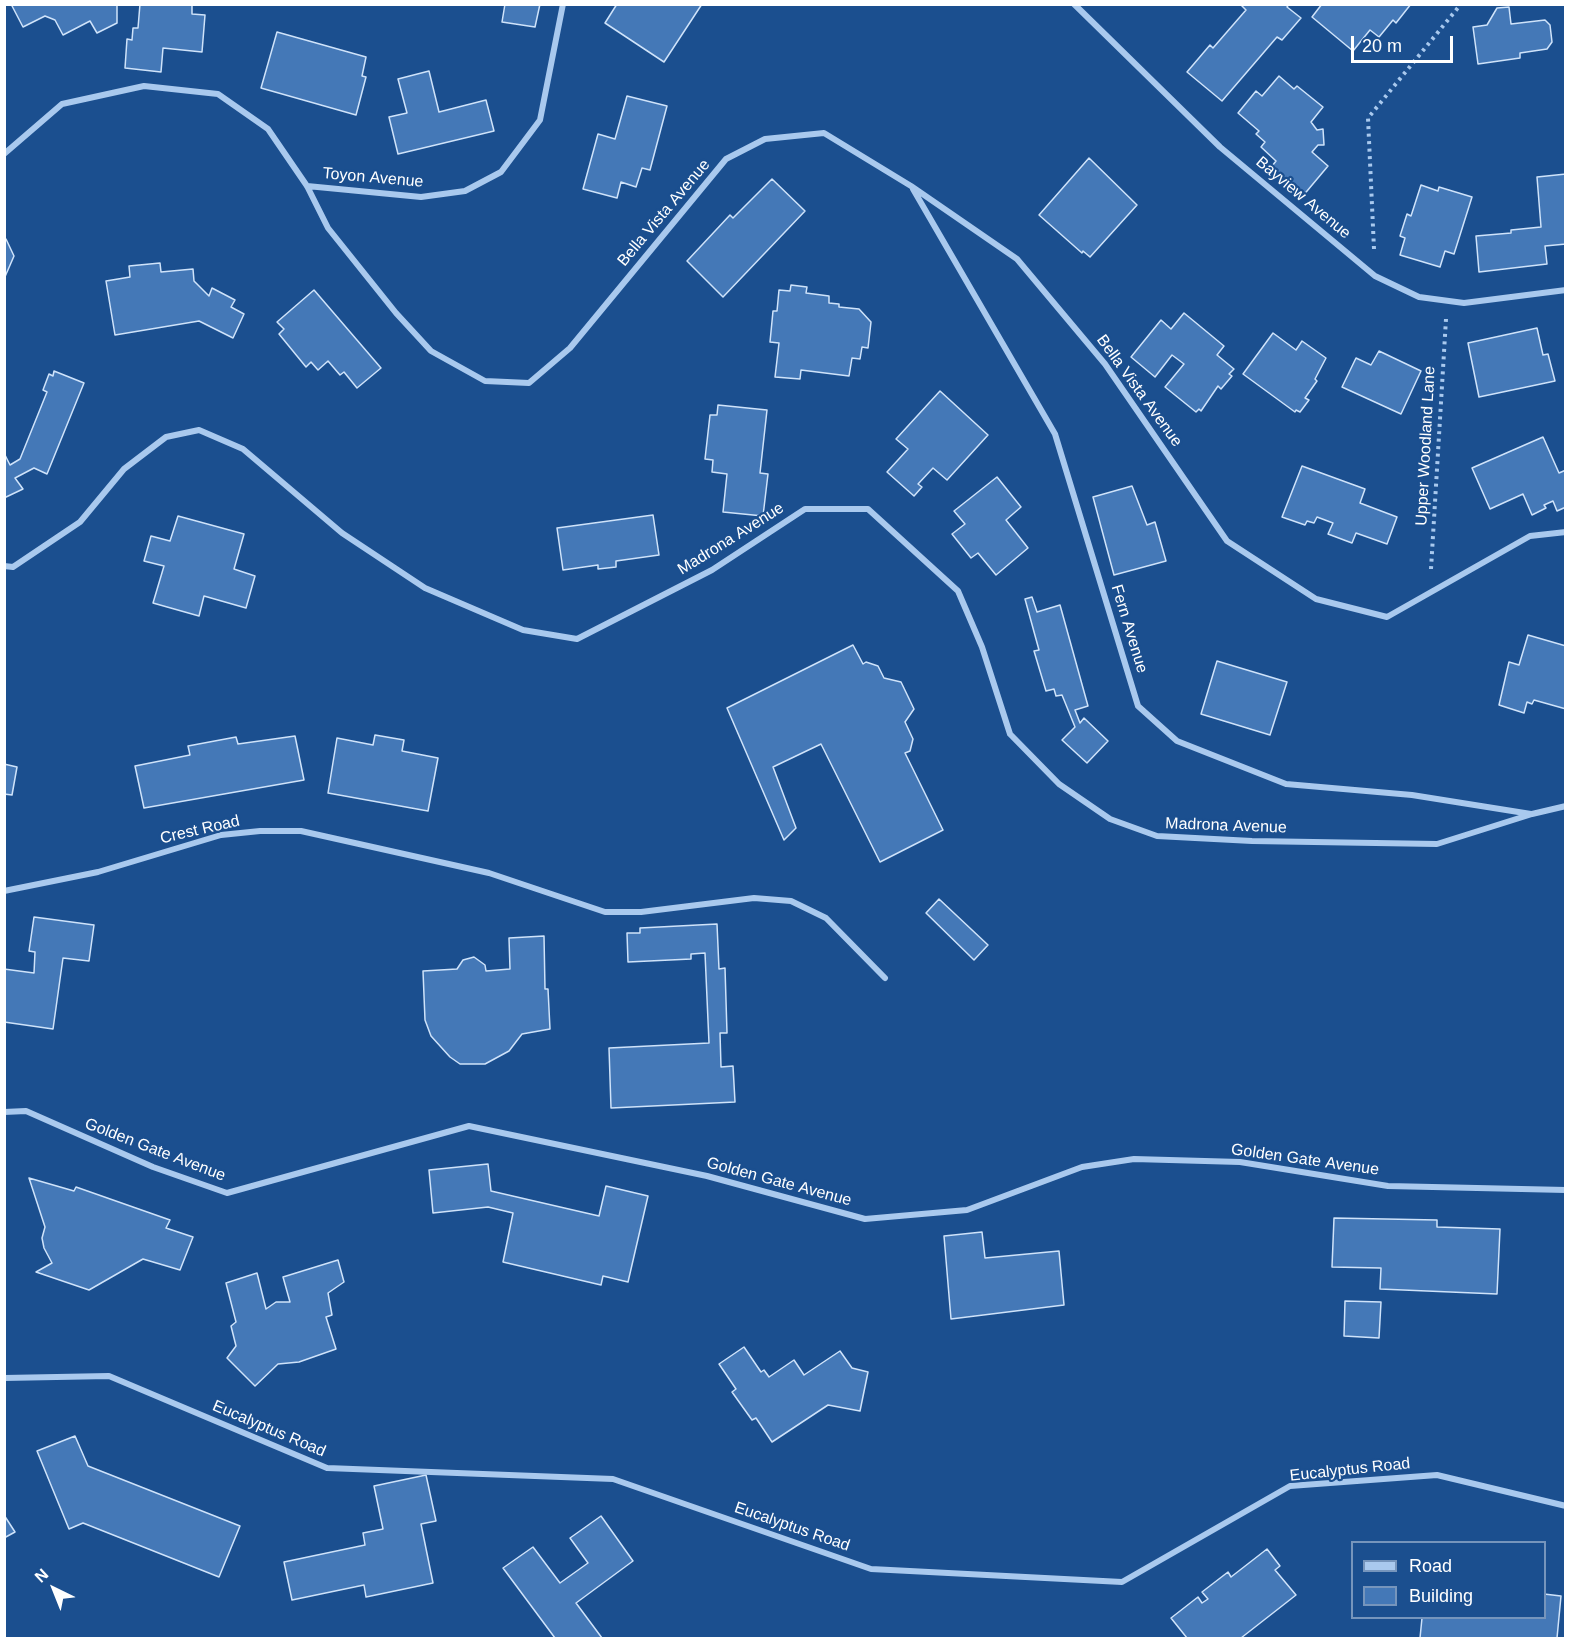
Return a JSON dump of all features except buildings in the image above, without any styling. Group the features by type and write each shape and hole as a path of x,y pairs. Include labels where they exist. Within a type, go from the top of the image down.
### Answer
{"street":[{"name":"Toyon Avenue","path":"307,186 421,197 465,191 501,172 540,120 563,4"},
{"name":"Bayview Avenue","path":"1074,4 1220,147 1375,276 1419,297 1464,303 1566,290"},
{"name":"Bella Vista Avenue","path":"4,154 62,104 144,86 218,94 268,129 307,186 328,228 396,313 431,351 485,381 529,382 570,348 726,159 765,139 824,133 912,186 1017,259 1105,364 1227,541 1316,599 1387,617 1530,536 1566,532"},
{"name":"Fern Avenue","path":"912,186 1054,434 1138,705 1177,741 1286,784 1412,795 1532,814"},
{"name":"Madrona Avenue","path":"4,566 13,567 80,522 124,469 166,437 199,430 243,449 342,534 425,588 523,630 577,639 712,570 805,508 868,509 958,591 982,647 1010,734 1059,784 1110,819 1157,836 1252,841 1437,844 1532,814 1566,806"},
{"name":"Crest Road","path":"4,891 98,872 221,836 260,831 301,831 489,873 605,912 641,912 754,898 791,901 826,918 885,978"},
{"name":"Golden Gate Avenue","path":"4,1112 26,1112 153,1167 227,1193 469,1126 707,1176 865,1219 967,1210 1082,1167 1134,1160 1240,1162 1388,1186 1566,1190"},
{"name":"Eucalyptus Road","path":"4,1378 109,1376 327,1468 613,1479 870,1569 1122,1582 1290,1486 1437,1474 1566,1506"}],"path":[{"path":"1375,276 1368,118 1461,4"},
{"name":"Upper Woodland Lane","path":"1429,592 1447,300"}]}
